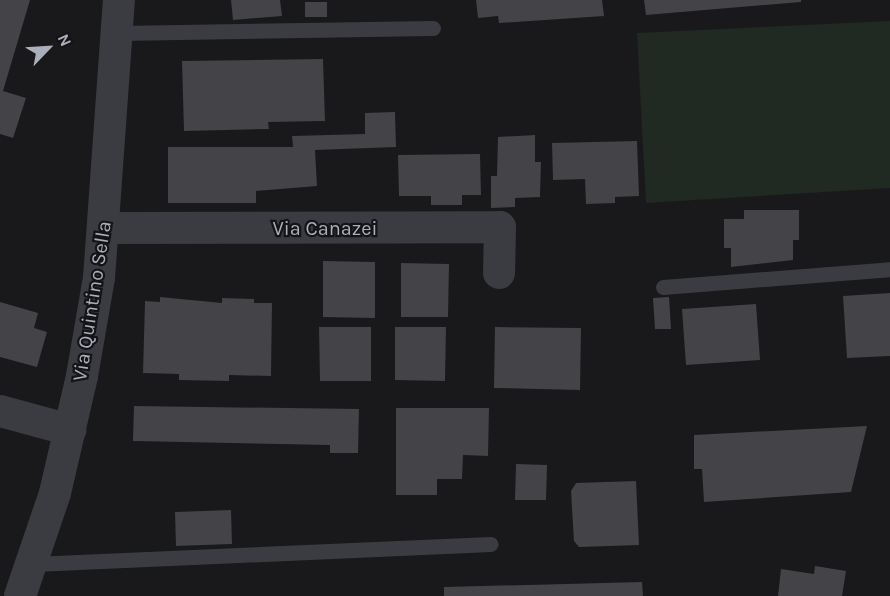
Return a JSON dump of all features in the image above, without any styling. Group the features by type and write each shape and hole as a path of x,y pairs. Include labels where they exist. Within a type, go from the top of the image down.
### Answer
{"street":[{"name":"Via Quintino Sella","path":"20,596 33,564 70,430 91,328 105,228 119,0"},
{"name":"Via Canazei","path":"105,228 500,227 499,273"},
{"path":"0,411 70,430"}],"lane":[{"path":"117,33 433,28"},
{"path":"663,287 890,269"},
{"path":"33,564 491,544"}],"shaded area":[{"path":"890,21 890,188 646,203 637,33"}],"building":[{"path":"0,0 30,0 3,91 26,98 13,138 0,134"},
{"path":"231,0 280,0 282,16 233,20"},
{"path":"476,0 602,0 604,16 499,23 498,16 478,18"},
{"path":"644,0 801,0 801,2 646,15"},
{"path":"305,2 327,2 327,17 305,17"},
{"path":"323,59 325,121 268,122 269,129 184,131 182,61"},
{"path":"395,112 396,147 315,150 317,186 256,191 256,203 168,203 168,147 293,147 292,136 365,134 365,113"},
{"path":"535,135 535,162 541,162 540,197 515,198 515,207 491,208 491,176 497,176 498,137"},
{"path":"637,141 639,196 615,197 615,203 586,204 585,179 553,180 552,143"},
{"path":"480,154 481,195 462,195 462,205 431,205 431,196 399,196 398,155"},
{"path":"744,210 799,210 799,240 793,240 793,260 731,267 731,248 724,248 724,219 744,219"},
{"path":"323,261 375,262 375,318 323,317"},
{"path":"401,263 449,264 448,317 401,317"},
{"path":"890,293 890,356 847,358 843,296"},
{"path":"160,297 222,303 222,298 254,299 254,303 272,303 271,376 229,375 229,381 179,380 179,374 143,373 145,301 160,302"},
{"path":"669,297 671,329 655,329 653,298"},
{"path":"0,302 38,313 34,328 47,332 37,367 0,357"},
{"path":"756,304 760,360 686,365 682,309"},
{"path":"319,327 371,327 371,381 320,381"},
{"path":"395,327 446,327 445,381 395,380"},
{"path":"495,327 581,328 580,390 494,388"},
{"path":"134,406 359,409 358,453 330,453 330,445 133,441"},
{"path":"396,408 489,408 488,456 463,455 462,479 437,479 437,495 396,495"},
{"path":"867,426 851,492 704,502 702,469 694,469 694,435"},
{"path":"516,464 547,465 546,500 515,500"},
{"path":"636,481 639,545 579,547 574,541 571,491 576,483"},
{"path":"231,510 232,544 176,546 175,512"},
{"path":"815,566 846,571 842,596 778,596 781,569 814,574"},
{"path":"642,582 643,596 444,596 444,587"}]}
